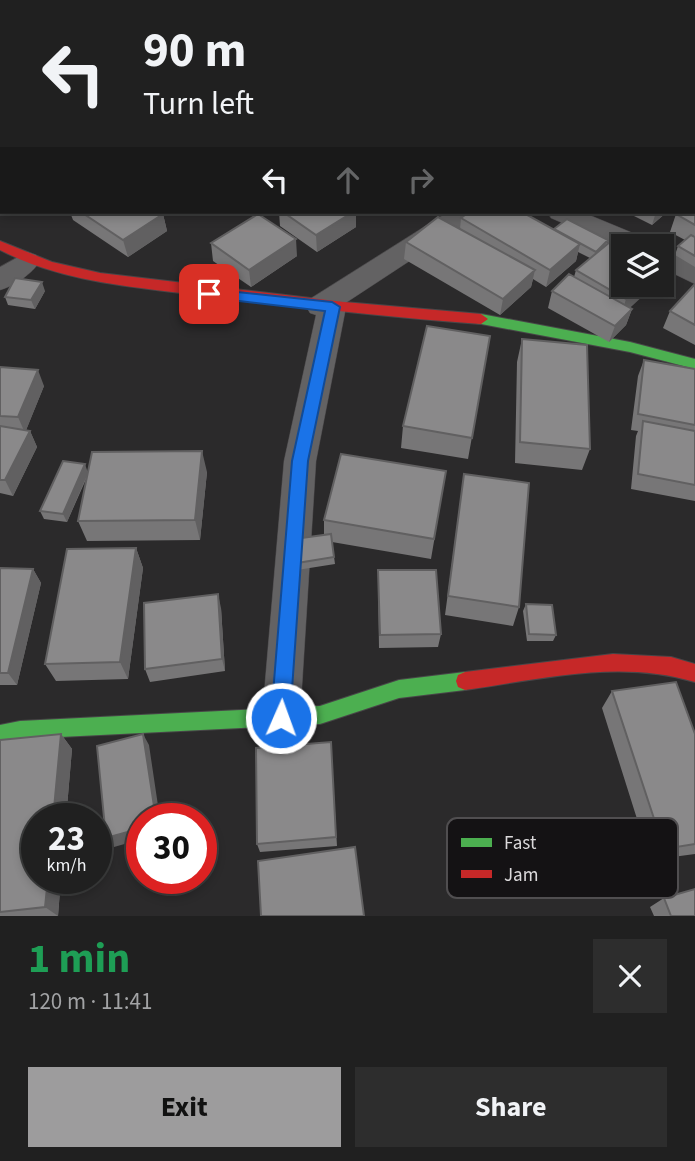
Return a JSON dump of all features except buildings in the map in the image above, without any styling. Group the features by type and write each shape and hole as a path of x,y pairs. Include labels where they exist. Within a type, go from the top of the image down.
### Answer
{"street":[{"path":"281,718 300,461 326,306 463,214"},
{"path":"565,214 612,234"},
{"path":"0,245 27,261 121,281 326,306 485,320 630,346 695,364"},
{"path":"0,281 27,261"},
{"path":"674,263 695,275"},
{"path":"0,735 20,730 320,715 399,689 621,662 681,667 695,673"}],"traffic: fast":[{"path":"481,319 630,347 695,364"},
{"path":"0,735 20,730 320,715 399,689 465,681"}],"traffic: jam":[{"path":"0,245 48,266 100,278 344,307 481,319"},
{"path":"465,681 613,662 671,666 695,673"}],"route":[{"path":"209,294 332,307 300,461 284,646 281,718"}]}
